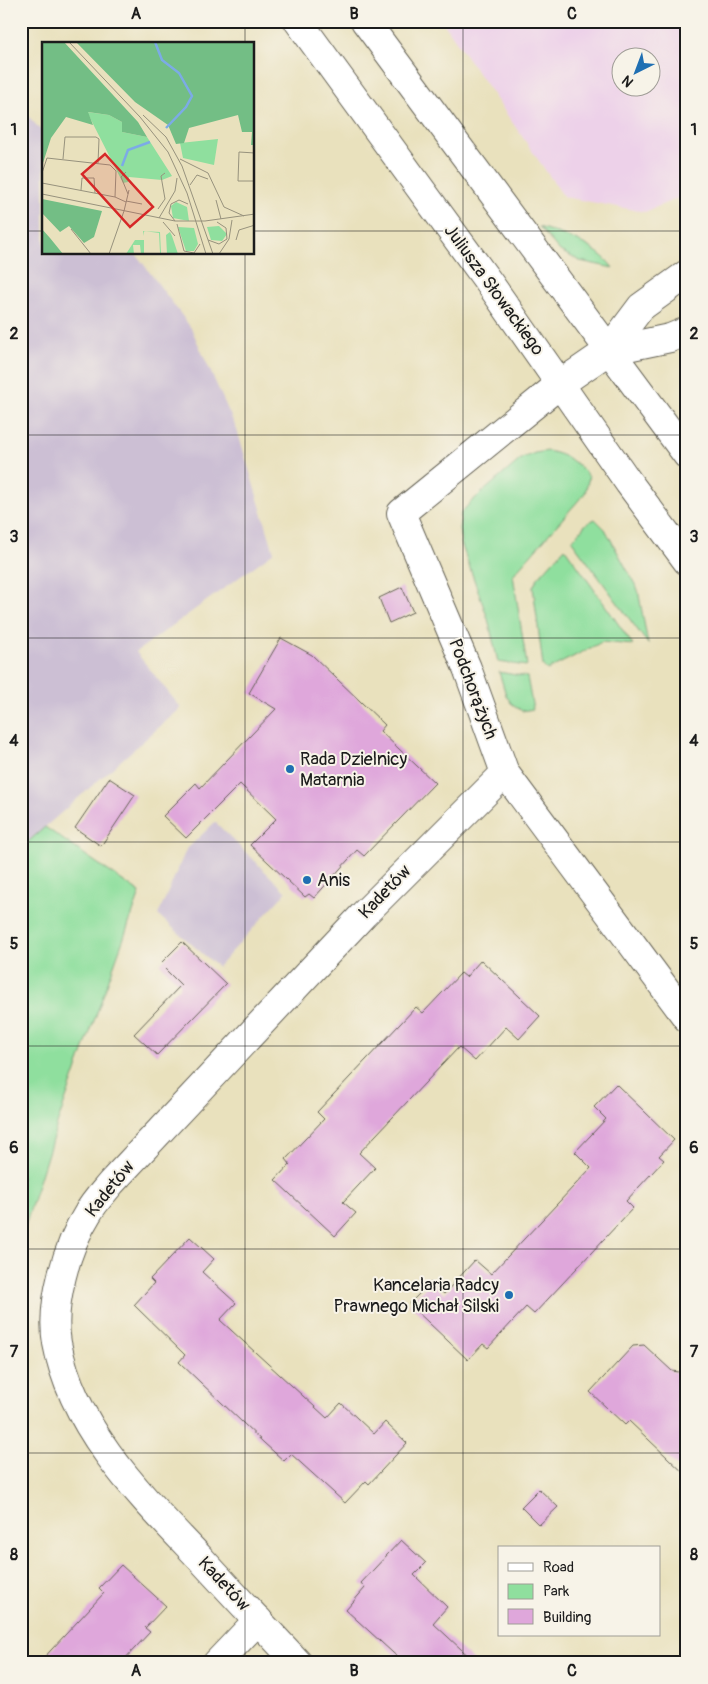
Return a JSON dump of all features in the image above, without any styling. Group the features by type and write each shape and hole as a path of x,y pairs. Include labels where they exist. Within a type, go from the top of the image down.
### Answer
{"street":[{"name":"Juliusza Słowackiego","path":"298,21 490,284 687,561"},
{"path":"366,21 687,455"},
{"path":"560,384 608,350 642,307 687,274"},
{"path":"608,350 670,338 687,331"},
{"name":"Podchorążych","path":"560,384 401,513 467,668 505,773 687,1018"},
{"name":"Kadetów","path":"298,1663 122,1473 85,1418 68,1381 57,1342 56,1313 60,1281 73,1243 88,1212 111,1183 357,921 505,773"},
{"path":"217,1663 258,1620"}],"shaded area":[{"path":"442,21 687,21 687,194 645,212 564,197"},
{"path":"21,108 42,132 42,255 137,255 191,328 237,430 274,552 136,652 181,708 21,848"},
{"path":"215,822 286,892 218,967 158,915 186,850"}],"green space":[{"path":"539,227 569,237 589,247 613,268 580,261 560,251"},
{"path":"548,451 571,460 589,477 585,493 513,575 527,666 498,662 488,619 461,543 459,529 461,513 522,458"},
{"path":"595,519 605,529 638,590 648,644 572,541 586,524"},
{"path":"565,548 633,645 602,642 547,670 543,666 533,587 537,579"},
{"path":"499,672 527,677 533,709 522,711 511,703 506,695"},
{"path":"45,827 140,893 58,1121 21,1239 21,848"}],"building":[{"path":"402,587 413,612 389,623 379,598"},
{"path":"281,638 312,655 385,725 380,731 435,783 364,856 357,850 314,898 309,894 305,897 250,845 276,819 240,784 186,838 163,816 196,783 200,788 276,709 249,693"},
{"path":"109,778 135,795 101,846 75,828"},
{"path":"182,942 226,984 157,1055 134,1034 181,985 160,964"},
{"path":"481,960 540,1016 519,1039 506,1027 475,1061 459,1047 359,1153 375,1168 343,1202 356,1213 335,1236 275,1180 290,1164 286,1159 324,1119 317,1112 416,1007 423,1013 461,973 466,977"},
{"path":"616,1084 674,1140 659,1156 664,1160 626,1201 633,1208 534,1314 526,1307 488,1348 483,1344 468,1360 409,1304 431,1282 444,1294 475,1260 491,1274 591,1168 575,1152 606,1119 594,1107"},
{"path":"190,1237 214,1259 202,1272 236,1303 220,1320 327,1418 341,1403 374,1434 385,1422 407,1443 369,1484 366,1481 345,1503 291,1454 284,1461 264,1443 179,1362 185,1355 134,1305 154,1283 150,1279"},
{"path":"644,1345 672,1371 679,1372 687,1379 687,1476 629,1421 625,1425 590,1392 633,1346"},
{"path":"539,1489 558,1507 539,1525 521,1507"},
{"path":"401,1540 426,1563 414,1575 447,1607 433,1623 476,1663 404,1663 346,1610 365,1588 361,1583"},
{"path":"121,1565 166,1606 145,1628 150,1632 121,1663 39,1663 104,1593 99,1588"}],"place":[{"name":"Rada Dzielnicy Matarnia","path":"290,769"},
{"name":"Anis","path":"307,880"},
{"name":"Kancelaria Radcy Prawnego Michał Silski","path":"509,1295"}]}
